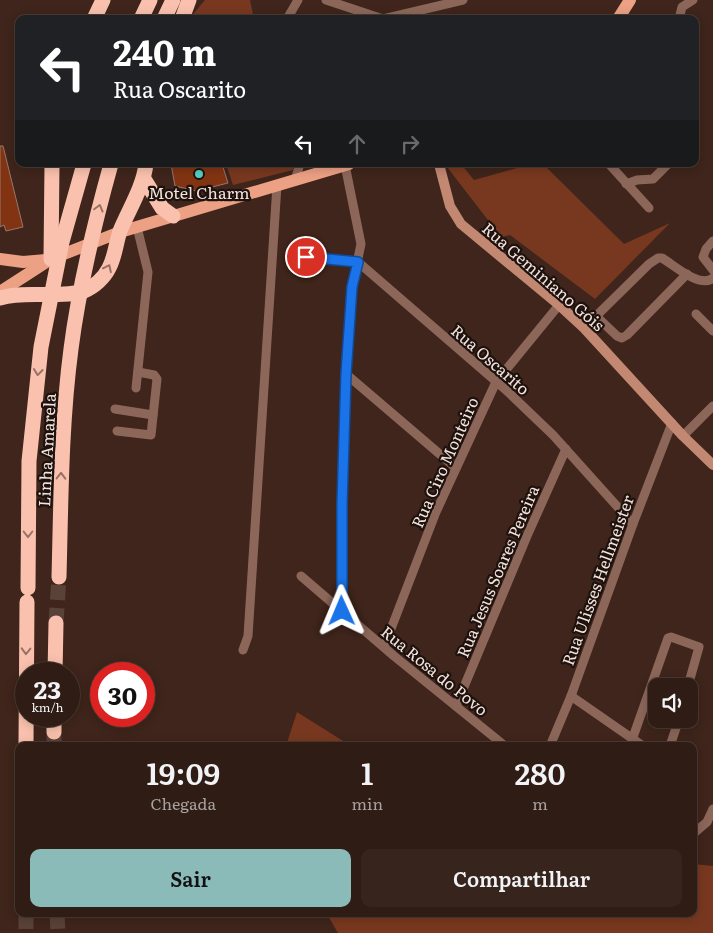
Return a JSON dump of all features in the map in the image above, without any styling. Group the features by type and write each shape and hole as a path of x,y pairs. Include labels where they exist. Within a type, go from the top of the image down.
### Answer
{"highway":[{"path":"96,15 103,0"},
{"path":"143,15 150,0"},
{"path":"166,15 173,0"},
{"path":"183,15 189,0"},
{"path":"51,259 52,167"},
{"name":"Linha Amarela","path":"26,742 29,461 45,324 62,242 83,167"},
{"name":"Linha Amarela","path":"59,577 61,468 67,382 75,324 91,236 110,167"},
{"path":"145,171 162,208 172,216"},
{"path":"0,298 16,294 68,293 84,290 95,285 109,268 120,232 145,171"},
{"path":"55,662 56,623"},
{"path":"54,727 54,732"}],"main road":[{"path":"621,15 630,0"},
{"path":"0,292 51,259 120,232 337,167"},
{"path":"0,258 23,262 51,259"}],"street":[{"path":"289,15 298,0"},
{"path":"326,0 371,15"},
{"path":"400,15 463,0"},
{"path":"680,15 682,7 693,0"},
{"path":"295,180 299,167"},
{"path":"342,611 342,504 346,374 352,287 361,240 348,167"},
{"name":"Rua Geminiano Góis","path":"440,167 450,206 461,224 584,328 683,436 713,465"},
{"path":"612,167 649,208"},
{"path":"626,184 637,180 653,179 665,167"},
{"path":"243,650 248,636 277,185"},
{"path":"136,388 148,272 137,227"},
{"path":"713,241 706,249 703,257 713,270"},
{"path":"306,257 358,262"},
{"path":"584,328 649,264 658,258 662,258 698,280 706,282 713,278"},
{"name":"Rua Oscarito","path":"358,262 496,382 553,435 633,524"},
{"path":"596,316 617,336 622,338 633,330 687,274"},
{"name":"Rua Ciro Monteiro","path":"384,647 436,512 496,382 559,305"},
{"path":"696,314 713,331"},
{"path":"117,430 151,435 156,376 138,372"},
{"path":"346,374 456,468"},
{"path":"683,436 713,406"},
{"path":"115,409 153,415"},
{"name":"Rua Ulisses Hellmeister","path":"552,742 572,696 633,524 672,423"},
{"name":"Rua Jesus Soares Pereira","path":"456,706 527,536 566,449"},
{"name":"Rua Rosa do Povo","path":"301,576 500,742"},
{"path":"654,678 670,637 699,647 690,678"},
{"path":"632,740 648,695"},
{"path":"572,696 636,742"},
{"path":"671,742 675,728"},
{"path":"697,830 707,822 713,809"}],"shaded area":[{"path":"205,0 250,0 253,15 192,15"},
{"path":"227,167 294,167 293,170 233,185"},
{"path":"447,167 463,167 474,180 521,167 546,167 624,244 670,223 595,299 510,235 501,237"},
{"path":"297,712 345,742 287,742"},
{"path":"697,864 713,866 713,933 338,933 329,917 697,917"}],"building":[{"path":"0,146 3,146 23,227 6,231 4,225 0,227"},
{"name":"Motel Charm","path":"172,167 223,167 228,183 196,191 175,186"}],"tunnel":[{"path":"56,623 59,577"},
{"path":"54,732 54,742"},
{"path":"26,917 26,933"},
{"path":"57,917 58,933"}],"place":[{"name":"Motel Charm","path":"199,174"}],"route":[{"path":"306,257 358,262 352,287 346,374 342,504 342,611"}]}
